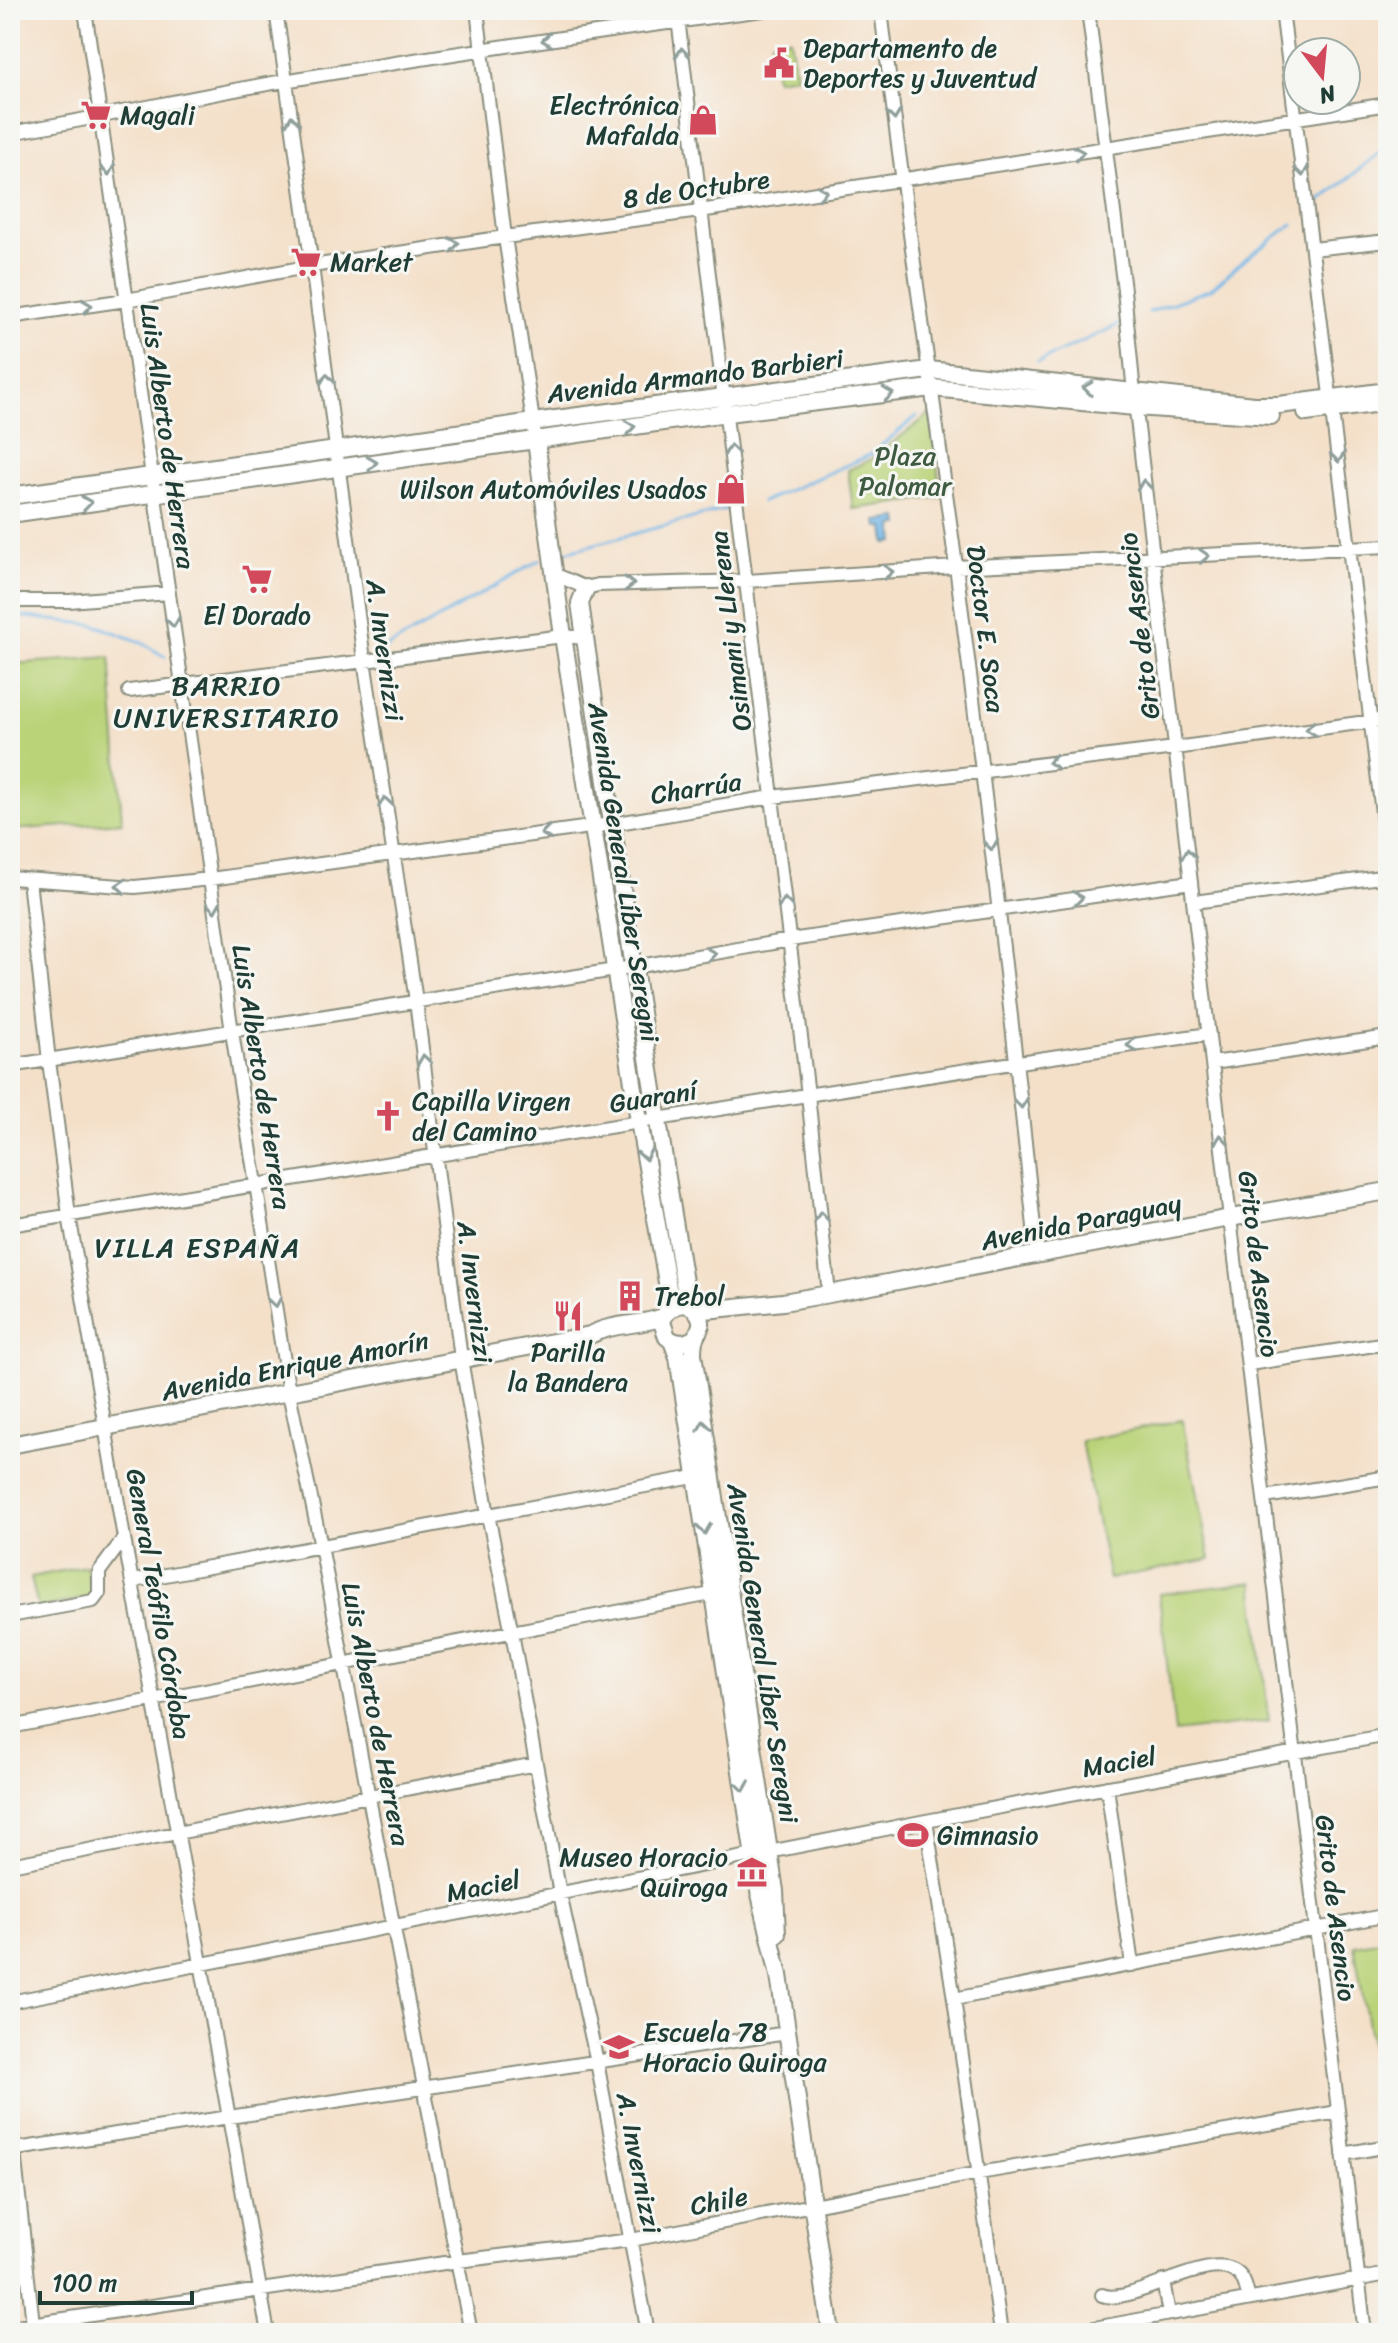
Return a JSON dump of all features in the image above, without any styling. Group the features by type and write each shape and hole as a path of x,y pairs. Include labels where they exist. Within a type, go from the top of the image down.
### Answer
{"street":[{"name":"Luis Alberto de Herrera","path":"85,10 232,1032 289,1393 344,1664 471,2333"},
{"name":"A. Invernizzi","path":"276,10 364,660 416,1001 461,1359 560,1894 597,2062 648,2333"},
{"path":"477,10 505,237 536,441"},
{"path":"10,133 286,81 678,16 763,10"},
{"name":"Doctor E. Soca","path":"881,10 901,180 932,388 982,770 1037,1255"},
{"name":"Grito de Asencio","path":"1088,10 1124,290 1230,1218 1365,2333"},
{"path":"1282,10 1388,861"},
{"name":"Osimani y Llerena","path":"678,16 790,940 829,1294"},
{"name":"8 de Octubre","path":"10,317 126,300 312,266 700,211 1388,104"},
{"path":"1312,249 1388,241"},
{"name":"Avenida Armando Barbieri","path":"10,496 339,468 536,441 726,404 929,370 1253,417 1388,391"},
{"name":"Avenida Armando Barbieri","path":"10,514 336,449 533,422 932,388 1135,400"},
{"name":"Avenida Armando Barbieri","path":"1331,404 1388,402"},
{"name":"Avenida General Líber Seregni","path":"536,441 615,970 669,1294 665,1314"},
{"path":"554,574 586,588 1388,546"},
{"name":"Avenida General Líber Seregni","path":"586,588 580,603 612,824 686,1294 693,1309"},
{"path":"10,601 69,601 169,593"},
{"path":"129,691 563,636 585,638"},
{"name":"Charrúa","path":"10,878 135,887 210,879 612,824 772,797 1388,719"},
{"path":"1194,902 1388,876"},
{"name":"General Teófilo Córdoba","path":"29,880 69,1215 124,1538 268,2333"},
{"path":"10,1066 790,940 1191,882"},
{"name":"Guaraní","path":"10,1225 657,1118 1209,1034"},
{"path":"1213,1063 1388,1037"},
{"name":"Avenida Paraguay","path":"693,1309 783,1302 1388,1191"},
{"name":"Avenida Paraguay","path":"698,1334 724,1319 783,1302"},
{"path":"678,1305 693,1309 700,1317 698,1334 684,1343 670,1339 662,1328 665,1314 678,1305"},
{"name":"Avenida Enrique Amorín","path":"10,1445 590,1335 601,1329 648,1323 665,1314"},
{"name":"Avenida Enrique Amorín","path":"590,1335 601,1339 649,1333 670,1339"},
{"name":"Avenida General Líber Seregni","path":"698,1334 693,1354 704,1475 761,1853 775,1891 779,1975 831,2333"},
{"name":"Avenida General Líber Seregni","path":"670,1339 678,1357 704,1475"},
{"path":"1249,1364 1388,1343"},
{"path":"133,1581 704,1475"},
{"path":"1265,1497 1388,1477"},
{"path":"10,1616 93,1601 99,1593 99,1572 124,1538"},
{"path":"10,1727 721,1593"},
{"name":"Maciel","path":"10,2002 926,1821 1388,1735"},
{"path":"10,1865 536,1764"},
{"path":"1107,1787 1132,1965"},
{"path":"926,1821 1001,2333"},
{"path":"954,1999 1388,1915"},
{"path":"12,2149 787,2033"},
{"name":"Chile","path":"10,2327 34,2328 458,2261 631,2240 979,2173 1338,2112"},
{"path":"10,2115 34,2328"},
{"path":"1343,2154 1388,2146"},
{"path":"1102,2295 1110,2298 1122,2296 1187,2273 1227,2267 1243,2280 1249,2299"},
{"path":"1067,2333 1388,2274"},
{"path":"1163,2281 1169,2314"}],"green space":[{"path":"790,38 796,76 776,79 771,41"},
{"name":"Plaza Palomar","path":"931,413 941,497 853,509 848,470 872,459"},
{"path":"110,657 122,822 10,830 10,664"},
{"path":"1182,1420 1210,1559 1109,1579 1081,1441"},
{"path":"86,1566 93,1597 38,1608 31,1577"},
{"path":"1253,1582 1269,1721 1175,1732 1159,1594"},
{"path":"1388,1939 1388,2099 1381,2101 1354,1945"}],"water":[{"path":"899,518 900,525 893,526 895,542 886,543 884,527 878,527 877,521"}],"waterway":[{"path":"1314,206 1388,146"},
{"path":"1149,312 1211,289 1293,224"},
{"path":"1038,362 1120,324"},
{"path":"762,502 870,455 917,416"},
{"path":"565,552 731,508"},
{"path":"385,649 540,560"},
{"path":"10,615 95,625 141,642 165,657"}],"place":[{"name":"Departamento de Deportes y Juventud","path":"779,63"},
{"name":"Magali","path":"96,115"},
{"name":"Electrónica Mafalda","path":"703,120"},
{"name":"Market","path":"306,262"},
{"name":"Wilson Automóviles Usados","path":"731,489"},
{"name":"El Dorado","path":"257,579"},
{"name":"Capilla Virgen del Camino","path":"388,1116"},
{"name":"Trebol","path":"630,1296"},
{"name":"Parilla la Bandera","path":"568,1316"},
{"name":"Gimnasio","path":"913,1835"},
{"name":"Museo Horacio Quiroga","path":"752,1872"},
{"name":"Escuela 78 Horacio Quiroga","path":"619,2047"}],"district":[{"name":"BARRIO UNIVERSITARIO","path":"227,701"},
{"name":"VILLA ESPAÑA","path":"198,1247"}]}
